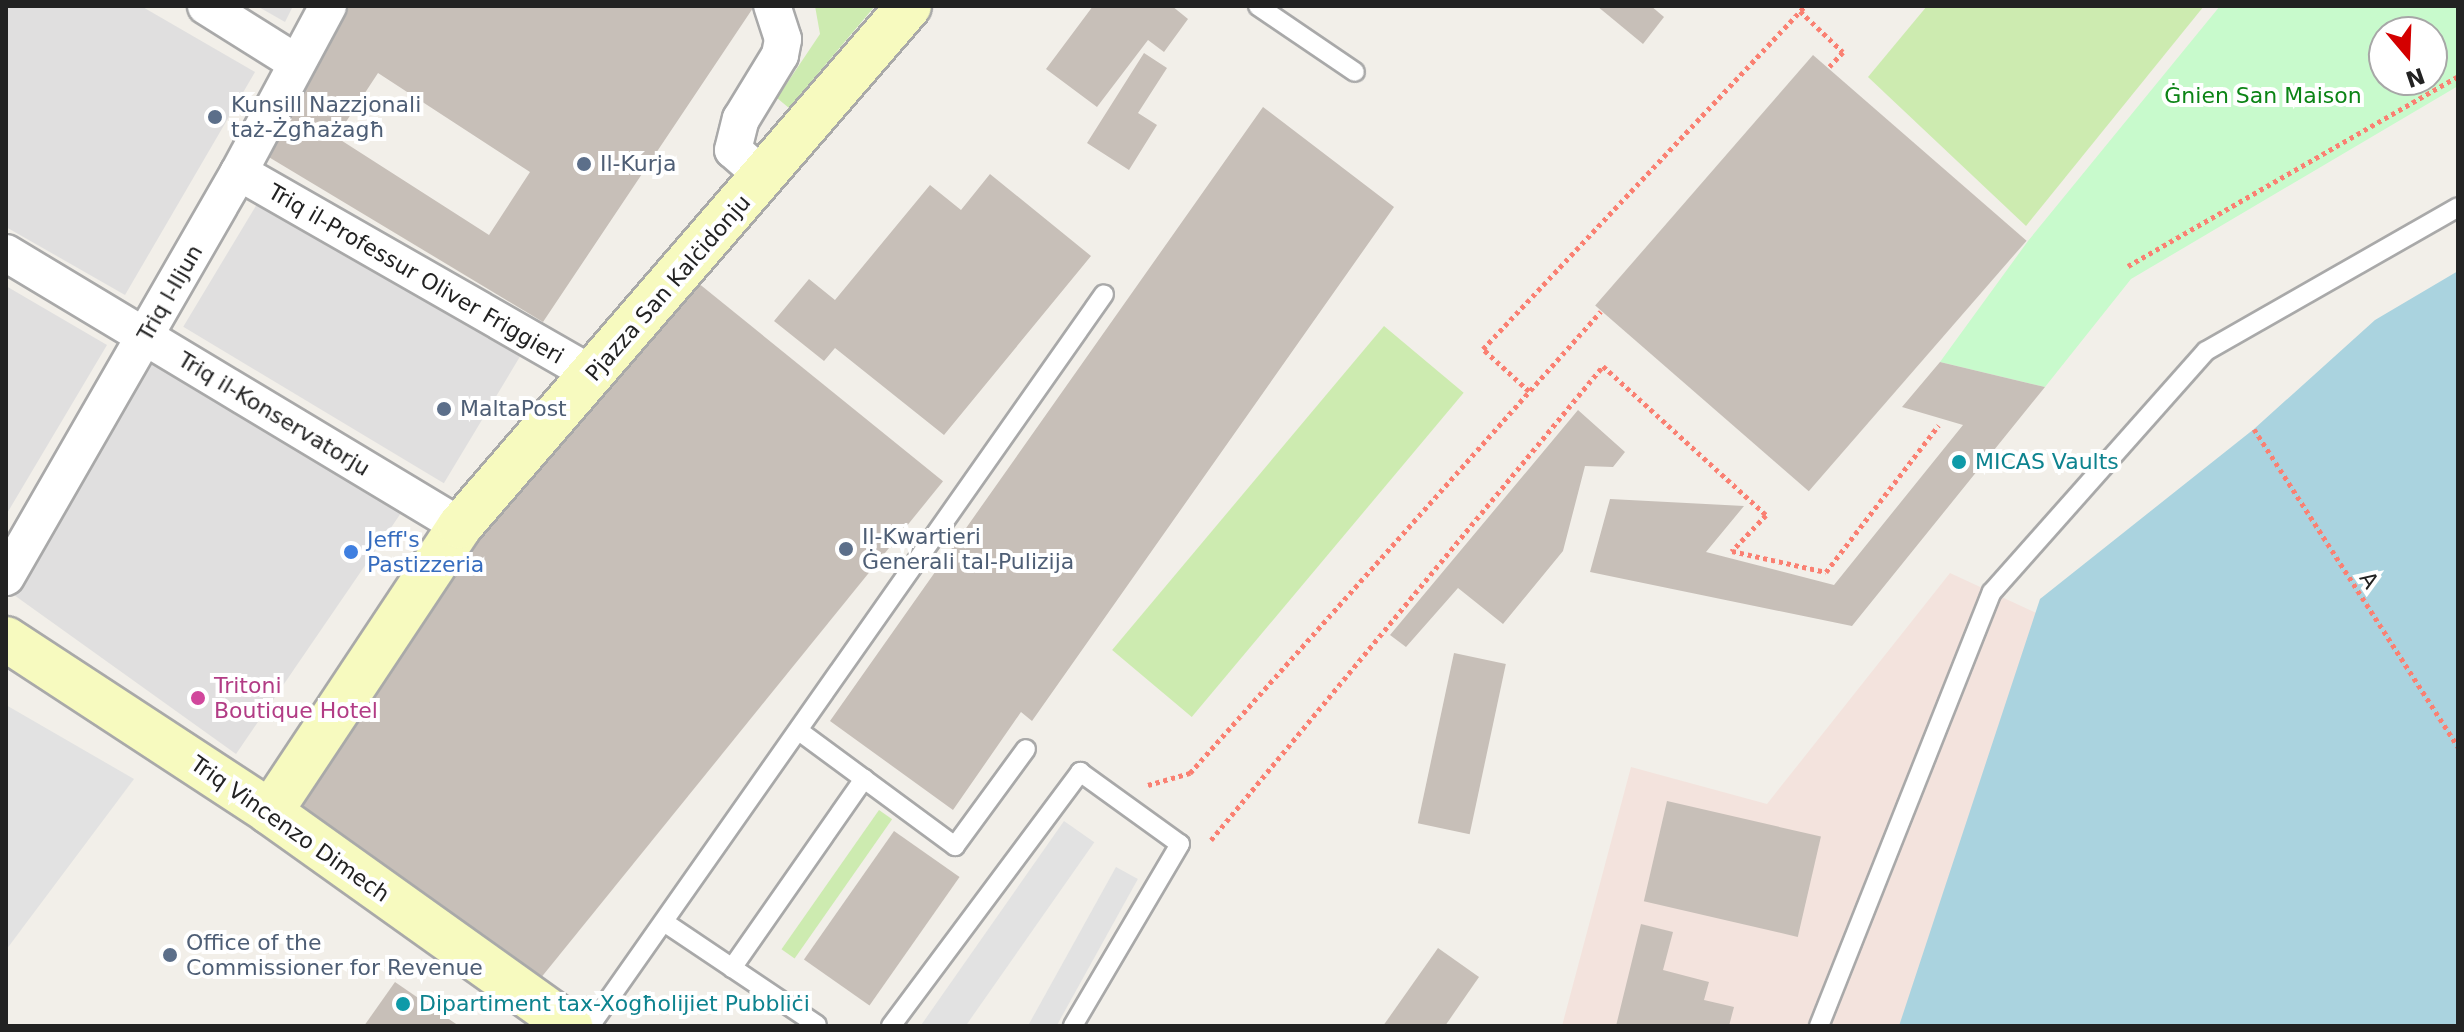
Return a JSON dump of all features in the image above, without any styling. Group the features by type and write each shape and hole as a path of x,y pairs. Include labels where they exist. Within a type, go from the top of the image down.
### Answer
{"street":[{"path":"206,6 297,63"},
{"name":"Triq l-Iljun","path":"6,577 239,172 328,6"},
{"path":"764,177 733,150 741,119 780,55 783,39 772,6"},
{"name":"Pjazza San Kalċidonju","path":"270,812 460,526 909,6"},
{"name":"Triq il-Professur Oliver Friggieri","path":"239,172 593,375"},
{"name":"Triq il-Konservatorju","path":"6,253 460,526"},
{"name":"Triq Vincenzo Dimech","path":"6,639 270,812 570,1026"}],"lane":[{"path":"1258,6 1355,72"},
{"path":"1819,1026 1992,592 2206,351 2458,207"},
{"path":"590,1026 1104,294"},
{"path":"799,731 955,846 1026,749"},
{"path":"891,1026 1080,772 1180,844 1073,1026"},
{"path":"732,968 864,779"},
{"path":"664,922 817,1025"}],"path":[{"path":"1529,391 1483,349 1802,8 1843,52 1828,68"},
{"path":"2128,266 2458,76"},
{"path":"1152,780 1190,773 1601,311"},
{"path":"1209,843 1603,366 1766,515 1732,551 1826,572 1939,425"},
{"name":"A","path":"2254,429 2458,747"}],"shaded area":[{"path":"6,6 141,6 255,72 125,295 6,227"},
{"path":"257,6 293,6 285,22"},
{"path":"260,199 521,356 444,483 183,327"},
{"path":"6,286 107,345 6,515"},
{"path":"140,357 401,513 236,754 14,595"},
{"path":"1950,573 2118,651 2106,1026 1562,1026 1631,767 1767,804"},
{"path":"6,705 134,779 6,950"},
{"path":"1064,821 1094,842 966,1026 920,1026"},
{"path":"1116,867 1138,879 1056,1026 1028,1026"}],"green space":[{"path":"815,6 875,6 789,108 777,98 820,34"},
{"path":"1927,6 2204,6 2026,226 1868,77"},
{"name":"Ġnien San Maison","path":"2220,6 2458,6 2458,86 2448,92 2448,16 2368,16 2368,96 2441,96 2131,279 2045,387 1940,362 2028,241"},
{"path":"1384,326 1464,393 1192,717 1112,650"},
{"path":"879,810 892,819 795,958 781,949"}],"water":[{"path":"2458,271 2458,1026 1899,1026 2040,599 2254,429 2375,320"}],"building":[{"name":"Il-Kurja","path":"346,6 753,8 543,322 267,156","holes":["378,73 530,172 489,235 336,137"]},
{"path":"1093,6 1172,6 1188,19 1164,52 1148,40 1097,107 1046,69"},
{"path":"1597,6 1651,6 1664,17 1643,44"},
{"path":"1144,53 1167,68 1138,113 1157,125 1129,170 1087,143"},
{"path":"1813,55 2027,241 1809,491 1595,306"},
{"path":"1263,107 1394,207 1032,721 1021,712 953,810 830,721"},
{"path":"990,174 1091,256 944,435 835,348 824,361 774,321 809,279 835,300 930,185 961,210"},
{"path":"692,278 943,481 526,996 275,792"},
{"name":"MICAS Vaults","path":"1940,362 2045,387 1852,626 1590,572 1610,499 1744,506 1706,552 1834,585 1963,425 1902,407"},
{"path":"1578,410 1625,452 1613,467 1585,466 1563,551 1503,624 1458,588 1406,647 1390,635"},
{"path":"1454,653 1506,664 1470,834 1418,823"},
{"path":"1667,801 1821,837 1798,937 1644,901"},
{"path":"894,831 960,877 869,1005 804,960"},
{"path":"1641,924 1673,932 1663,970 1709,982 1704,1000 1734,1007 1729,1026 1616,1026"},
{"path":"1438,948 1479,977 1445,1026 1383,1026"},
{"name":"Dipartiment tax-Xogħolijiet Pubbliċi","path":"395,982 459,1026 364,1026"}],"place":[{"name":"Kunsill Nazzjonali taż-Żgħażagħ","path":"215,117"},
{"name":"Il-Kurja","path":"584,164"},
{"name":"MaltaPost","path":"444,409"},
{"name":"MICAS Vaults","path":"1959,462"},
{"name":"Il-Kwartieri Ġenerali tal-Pulizija","path":"846,549"},
{"name":"Jeff's Pastizzeria","path":"351,552"},
{"name":"Tritoni Boutique Hotel","path":"198,698"},
{"name":"Office of the Commissioner for Revenue","path":"170,955"},
{"name":"Dipartiment tax-Xogħolijiet Pubbliċi","path":"403,1004"}]}
